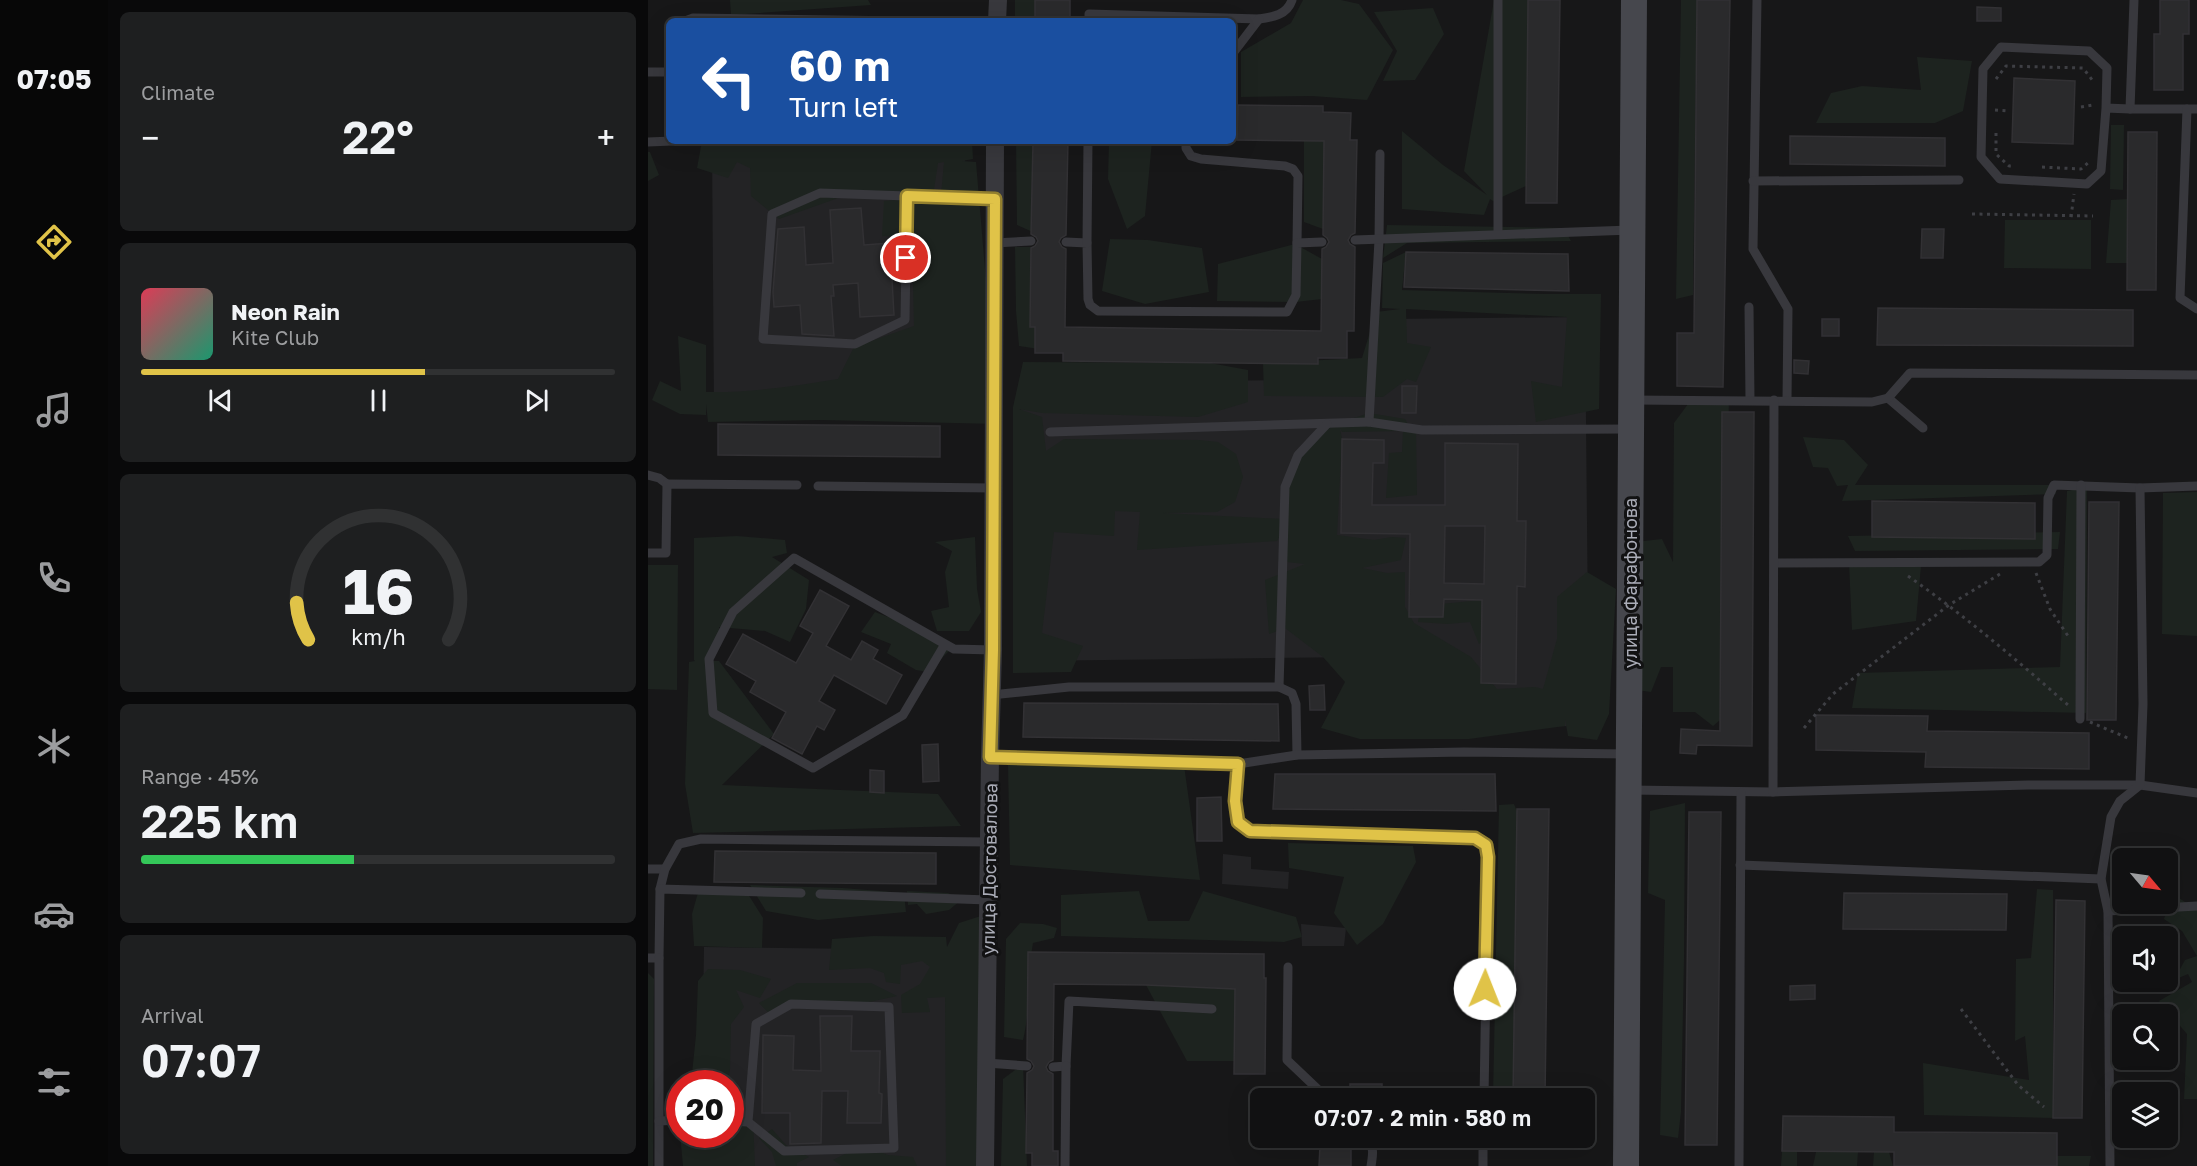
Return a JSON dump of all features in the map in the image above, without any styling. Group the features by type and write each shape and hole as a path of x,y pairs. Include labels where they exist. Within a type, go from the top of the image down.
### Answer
{"street":[{"path":"997,18 998,0"},
{"name":"улица Фарафонова","path":"1626,1166 1634,0"},
{"name":"улица Достовалова","path":"985,1166 993,650 995,144"}],"lane":[{"path":"1236,19 1259,20 1277,16 1285,11 1292,0"},
{"path":"1498,0 1498,233"},
{"path":"1757,0 1753,249 1788,309 1787,400"},
{"path":"2130,109 2134,0"},
{"path":"1089,18 1089,14 1202,18"},
{"path":"1236,49 1259,20"},
{"path":"2001,47 2089,51 2107,68 2106,108 2102,171 2087,184 2000,179 1981,157 1983,69 2001,47"},
{"path":"648,72 666,72"},
{"path":"2106,108 2192,109 2180,298 2197,309"},
{"path":"648,142 666,141"},
{"path":"1088,144 1088,299 1094,309 1104,312 1287,312 1296,295 1298,176 1285,166 1201,159 1191,156 1186,144"},
{"path":"1369,422 1379,240 1380,154"},
{"path":"1753,181 1959,180"},
{"path":"907,196 905,320 855,344 763,339 772,214 820,193 995,199"},
{"path":"1355,240 1498,233 1633,230"},
{"path":"994,243 1031,241"},
{"path":"1066,242 1087,243"},
{"path":"1297,243 1322,242"},
{"path":"1749,307 1750,400"},
{"path":"1631,400 1872,402 1888,398 1910,373 2197,375"},
{"path":"1888,398 1923,428"},
{"path":"1773,792 1774,400"},
{"path":"1050,432 1369,422 1422,430 1631,429"},
{"path":"1279,687 1285,487 1298,455 1327,424"},
{"path":"648,475 659,478 667,484 797,485"},
{"path":"648,553 666,553 667,484"},
{"path":"1774,563 2039,562 2047,555 2049,498 2054,485 2140,488 2197,486"},
{"path":"2080,719 2081,485"},
{"path":"818,486 993,488"},
{"path":"2109,1166 2108,912 2101,879 2111,817 2120,801 2140,785 2142,744 2140,488"},
{"path":"945,644 903,715 813,768 713,713 709,659 733,612 794,558 954,649 993,650"},
{"path":"992,695 1069,687 1279,687 1292,693 1296,704 1297,755"},
{"path":"990,757 1238,764 1297,755 1464,752 1629,754"},
{"path":"1238,764 1235,801 1238,822 1250,831 1475,838 1486,845 1488,857 1484,1088"},
{"path":"1628,790 1741,793 2028,785 2140,785 2197,793"},
{"path":"1739,1166 1741,793"},
{"path":"659,1166 660,889 665,869 679,843 701,839 989,842"},
{"path":"1740,865 2101,879"},
{"path":"648,869 665,869"},
{"path":"660,889 801,893"},
{"path":"820,894 988,900"},
{"path":"2108,912 2197,906"},
{"path":"648,958 659,958"},
{"path":"1288,967 1287,1060 1316,1088"},
{"path":"1065,1166 1069,1001 1212,1009"},
{"path":"744,1122 748,1122 784,1151 894,1148 889,1007 791,1004 756,1024 748,1122"},
{"path":"986,1063 1027,1066"},
{"path":"1053,1067 1066,1066"},
{"path":"659,1121 666,1121"},
{"path":"1371,1166 1372,1148"},
{"path":"1483,1148 1483,1166"}],"path":[{"path":"1995,80 2006,66 2084,68 2094,81 2093,90"},
{"path":"2093,98 2093,107"},
{"path":"1995,100 1995,110 2008,111"},
{"path":"2081,107 2106,108"},
{"path":"1996,133 1996,154 2009,166 2020,166"},
{"path":"2042,167 2081,169 2091,161"},
{"path":"1972,214 2093,216"},
{"path":"1890,563 1949,605 2016,659 2080,719 2106,727 2142,744"},
{"path":"1804,728 1833,694 1949,605 2016,563"},
{"path":"2032,563 2049,609 2080,656"},
{"path":"1961,1009 2018,1085 2044,1107"}],"shaded area":[{"path":"730,0 868,0 871,5 731,15"},
{"path":"1015,0 1037,0 1036,18 1015,18"},
{"path":"1303,0 1341,0 1359,4 1393,50 1367,100 1312,96 1241,97 1241,52 1291,23"},
{"path":"1494,0 1528,0 1526,186 1493,201 1490,199 1484,215 1402,209 1402,131 1443,165 1487,195 1464,171"},
{"path":"1681,0 1697,0 1693,295 1676,299"},
{"path":"1433,8 1444,34 1415,80 1383,81 1397,51 1374,12"},
{"path":"1917,57 1972,61 1963,111 1935,123 1816,123 1831,93 1862,86 1921,90"},
{"path":"2111,125 2124,125 2123,190 2110,189"},
{"path":"1304,141 1324,141 1323,229 1304,222"},
{"path":"701,144 972,144 973,159 962,161 976,162 998,424 821,420 708,422 706,404 706,415 680,414 652,400 660,381 681,391 678,336 706,345 706,392 739,391 838,379 854,347 914,326 912,237 882,236 884,201 929,197 841,197 779,219 751,196 750,168 737,162 728,178 697,168","holes":["944,162 941,195 933,196 938,163"]},
{"path":"1016,144 1035,144 1035,233 1017,225"},
{"path":"1109,144 1152,144 1145,216 1127,229 1108,179"},
{"path":"712,145 965,149 962,407 714,408"},
{"path":"648,152 650,152 659,175 648,181"},
{"path":"2128,199 2127,263 2106,263 2111,200"},
{"path":"2005,220 2091,220 2091,269 2004,268"},
{"path":"1387,225 1564,228 1571,241 1407,243 1383,258"},
{"path":"1110,239 1148,240 1202,248 1209,292 1145,304 1102,291"},
{"path":"1295,244 1322,259 1322,299 1296,302 1217,301 1218,264"},
{"path":"1015,247 1031,247 1039,349 1019,346"},
{"path":"1406,252 1402,290 1601,294 1599,409 1536,422 1531,381 1562,387 1567,317 1406,309 1407,343 1431,347 1416,382 1407,379 1383,397 1264,396 1263,363 1362,358 1376,312 1400,309 1382,308 1383,263"},
{"path":"1585,317 1589,726 1359,728 1358,657 1023,661 1021,383 1390,379 1390,319"},
{"path":"1023,362 1210,363 1248,370 1248,402 1198,417 1042,413 1019,409 1042,417 1046,451 1064,439 1199,440 1218,442 1236,454 1243,477 1235,502 1217,512 1163,513 1284,519 1288,470 1314,436 1339,423 1369,413 1405,419 1412,431 1416,431 1417,495 1386,498 1389,453 1402,452 1403,431 1342,432 1340,428 1342,439 1337,535 1374,540 1392,537 1406,538 1401,560 1362,568 1387,573 1405,572 1405,607 1414,623 1471,657 1497,689 1535,687 1543,689 1557,639 1557,597 1587,572 1616,589 1609,714 1597,740 1568,736 1565,719 1565,726 1469,739 1360,739 1321,728 1345,682 1323,657 1285,628 1269,634 1265,580 1305,564 1278,561 1284,529 1277,541 1137,550 1140,512 1115,511 1114,536 1054,532 1042,633 1083,646 1071,672 1013,673 1013,407"},
{"path":"1694,396 1729,401 1720,720 1713,726 1695,712 1673,712 1673,667 1661,667 1651,692 1636,690 1635,542 1662,539 1673,562 1674,423"},
{"path":"1803,437 1844,440 1868,465 1855,485 2054,485 2056,494 1842,501 1848,485 1837,486 1828,468 1813,467"},
{"path":"2087,487 2086,713 1852,708 1858,673 2060,667 2067,491"},
{"path":"2197,492 2197,636 2162,634 2163,493"},
{"path":"2060,532 2058,549 1855,551 1848,536"},
{"path":"737,536 785,540 787,553 772,557 809,580 806,609 790,642 765,631 719,627 722,641 713,661 719,661 774,734 722,785 938,794 961,826 693,833 685,784 689,662 695,661 694,538"},
{"path":"975,537 977,589 981,612 969,631 937,631 931,611 949,607 945,572 952,551 935,542"},
{"path":"1849,563 1921,566 1916,621 1852,630"},
{"path":"648,565 678,565 677,690 648,689"},
{"path":"1482,600 1482,642 1479,644 1470,622 1447,624 1418,622 1421,606"},
{"path":"875,612 925,631 949,651 928,672 916,670 887,653 891,644 861,632"},
{"path":"1008,765 1184,765 1200,880 1010,865"},
{"path":"1685,803 1681,1112 1678,1138 1660,1135 1665,900 1648,893 1650,811"},
{"path":"1514,804 1517,812 1513,1088 1493,1088 1499,805"},
{"path":"1288,843 1413,846 1416,862 1383,924 1357,945 1334,913 1344,877 1289,868"},
{"path":"1223,854 1251,857 1251,869 1289,872 1288,889 1222,884"},
{"path":"750,885 843,888 904,893 906,912 818,920 766,911"},
{"path":"699,889 746,891 763,918 762,948 694,946 692,914"},
{"path":"2037,889 2053,890 2053,1118 1924,1115 1923,1063 2029,1080 2025,1036 2015,1041 2016,959 2031,958"},
{"path":"907,891 948,893 961,900 949,910 926,914 917,904 908,905"},
{"path":"1139,891 1148,921 1189,921 1203,891 1296,917 1302,937 1284,942 1061,936 1061,895"},
{"path":"2178,897 2197,910 2197,956 2178,926 2164,919 2166,914 2178,914"},
{"path":"987,914 986,1166 946,1166 945,997 927,998 930,1012 902,1013 901,995 920,984 930,967 922,961 901,965 900,984 886,982 884,973 870,968 829,970 832,939 873,936 946,937 947,947 959,923"},
{"path":"1020,923 1043,924 1057,928 1054,938 1033,943 1023,1040 1004,1037 1006,939"},
{"path":"1301,924 1346,928 1344,946 1302,946"},
{"path":"704,947 947,950 946,1166 702,1166 718,1148 744,1148 744,1070 702,1070"},
{"path":"2197,956 2197,1099 2184,1099 2187,1034 2178,1023 2178,1004 2162,1004 2159,1001 2192,982 2188,974 2178,978 2178,973 2185,960"},
{"path":"708,969 740,970 771,979 760,998 736,990 744,1007 731,1024 730,1070 692,1070 698,981"},
{"path":"648,973 654,979 653,1166 648,1166"},
{"path":"797,983 871,983 897,996 851,1006 802,1000 774,1018 759,1003"},
{"path":"1146,985 1235,989 1234,1061 1187,1061"},
{"path":"1023,1064 1027,1166 1001,1166 1003,1079"},
{"path":"753,1118 755,1166 683,1166 681,1148 744,1148 744,1119"},
{"path":"772,1129 786,1145 809,1157 797,1163 797,1166 776,1166 772,1152 759,1138"},
{"path":"863,1145 888,1155 913,1157 917,1166 842,1166 833,1160"},
{"path":"1782,1151 1797,1151 1797,1166 1781,1166"},
{"path":"1816,1152 1858,1152 1857,1166 1813,1166"},
{"path":"1874,1152 1889,1152 1893,1166 1873,1166"},
{"path":"2057,1156 2091,1156 2089,1166 2013,1166"}],"building":[{"path":"1035,0 1070,0 1070,18 1035,18"},
{"path":"1528,0 1560,0 1557,203 1526,203"},
{"path":"1697,0 1730,0 1723,387 1677,386 1677,333 1694,333"},
{"path":"2160,0 2189,0 2189,34 2183,34 2183,90 2154,90 2154,34 2160,34"},
{"path":"1977,7 2001,8 2001,21 1977,21"},
{"path":"2014,78 2075,81 2073,144 2012,142"},
{"path":"1238,105 1323,106 1323,112 1351,113 1350,140 1357,140 1355,233 1348,240 1355,247 1354,331 1347,331 1347,358 1318,358 1318,364 1063,361 1063,353 1035,353 1035,327 1030,327 1031,248 1038,241 1031,234 1033,144 1068,144 1066,235 1059,242 1066,249 1065,327 1321,331 1322,249 1329,242 1323,235 1324,141 1237,140"},
{"path":"2128,132 2157,132 2156,290 2127,290"},
{"path":"1790,136 1945,138 1945,166 1790,164"},
{"path":"861,208 864,245 890,243 894,315 860,317 858,283 833,285 834,296 831,296 834,336 802,334 800,305 774,307 778,229 804,227 806,265 833,263 830,210"},
{"path":"1922,229 1944,229 1943,258 1921,258"},
{"path":"1406,252 1568,254 1569,291 1404,287"},
{"path":"1878,308 2133,310 2133,346 1877,345"},
{"path":"1822,319 1839,319 1839,336 1822,336"},
{"path":"1794,360 1809,361 1808,374 1794,373"},
{"path":"1402,386 1417,386 1416,413 1402,413"},
{"path":"1722,412 1754,412 1752,746 1697,745 1696,754 1680,753 1681,729 1720,731"},
{"path":"718,424 940,426 940,457 718,455"},
{"path":"1342,439 1384,440 1384,463 1373,463 1372,505 1445,505 1445,443 1518,444 1517,521 1526,521 1525,587 1517,586 1516,684 1481,683 1482,600 1444,599 1443,617 1409,617 1410,534 1341,533","holes":["1445,526 1485,526 1484,584 1444,583"]},
{"path":"1872,501 2035,503 2035,539 1872,537"},
{"path":"2089,502 2119,502 2116,720 2087,720"},
{"path":"820,590 849,606 826,646 851,660 862,641 878,650 873,659 902,675 886,704 834,675 819,701 835,710 824,730 817,726 802,754 772,738 786,712 750,692 756,681 726,664 743,634 796,663 813,633 800,626"},
{"path":"1324,685 1325,710 1310,710 1309,686"},
{"path":"1024,703 1278,704 1279,741 1023,737"},
{"path":"1816,715 1928,716 1927,731 2089,733 2089,769 1925,767 1926,752 1816,750"},
{"path":"938,744 939,781 923,782 922,745"},
{"path":"870,770 884,771 884,793 870,792"},
{"path":"1275,774 1495,774 1496,811 1273,809"},
{"path":"1221,797 1222,841 1197,841 1197,798"},
{"path":"1517,809 1549,809 1545,1088 1513,1088"},
{"path":"1689,812 1721,812 1717,1145 1685,1145"},
{"path":"715,851 936,853 936,884 714,882"},
{"path":"1844,893 2007,894 2006,930 1843,929"},
{"path":"2056,900 2085,901 2082,1118 2053,1118"},
{"path":"1028,952 1264,954 1265,1074 1234,1074 1235,989 1054,984 1053,1060 1046,1067 1053,1074 1053,1151 1058,1151 1058,1166 1032,1166 1032,1153 1026,1153 1027,1073 1034,1066 1027,1059"},
{"path":"1815,985 1815,999 1790,1000 1790,986"},
{"path":"820,1016 852,1016 851,1051 880,1051 881,1123 847,1123 848,1091 822,1091 821,1143 790,1144 790,1113 762,1113 763,1035 794,1036 793,1070 821,1071"},
{"path":"1350,1084 1382,1084 1382,1088 1350,1088"},
{"path":"1783,1116 1894,1117 1894,1132 2057,1133 2057,1166 1894,1166 1894,1152 1782,1151"},
{"path":"1320,1148 1351,1148 1351,1166 1319,1166"}],"route":[{"path":"906,258 907,196 995,199 993,650 990,757 1238,764 1235,801 1238,822 1250,831 1475,838 1486,845 1488,857 1485,989"}]}
